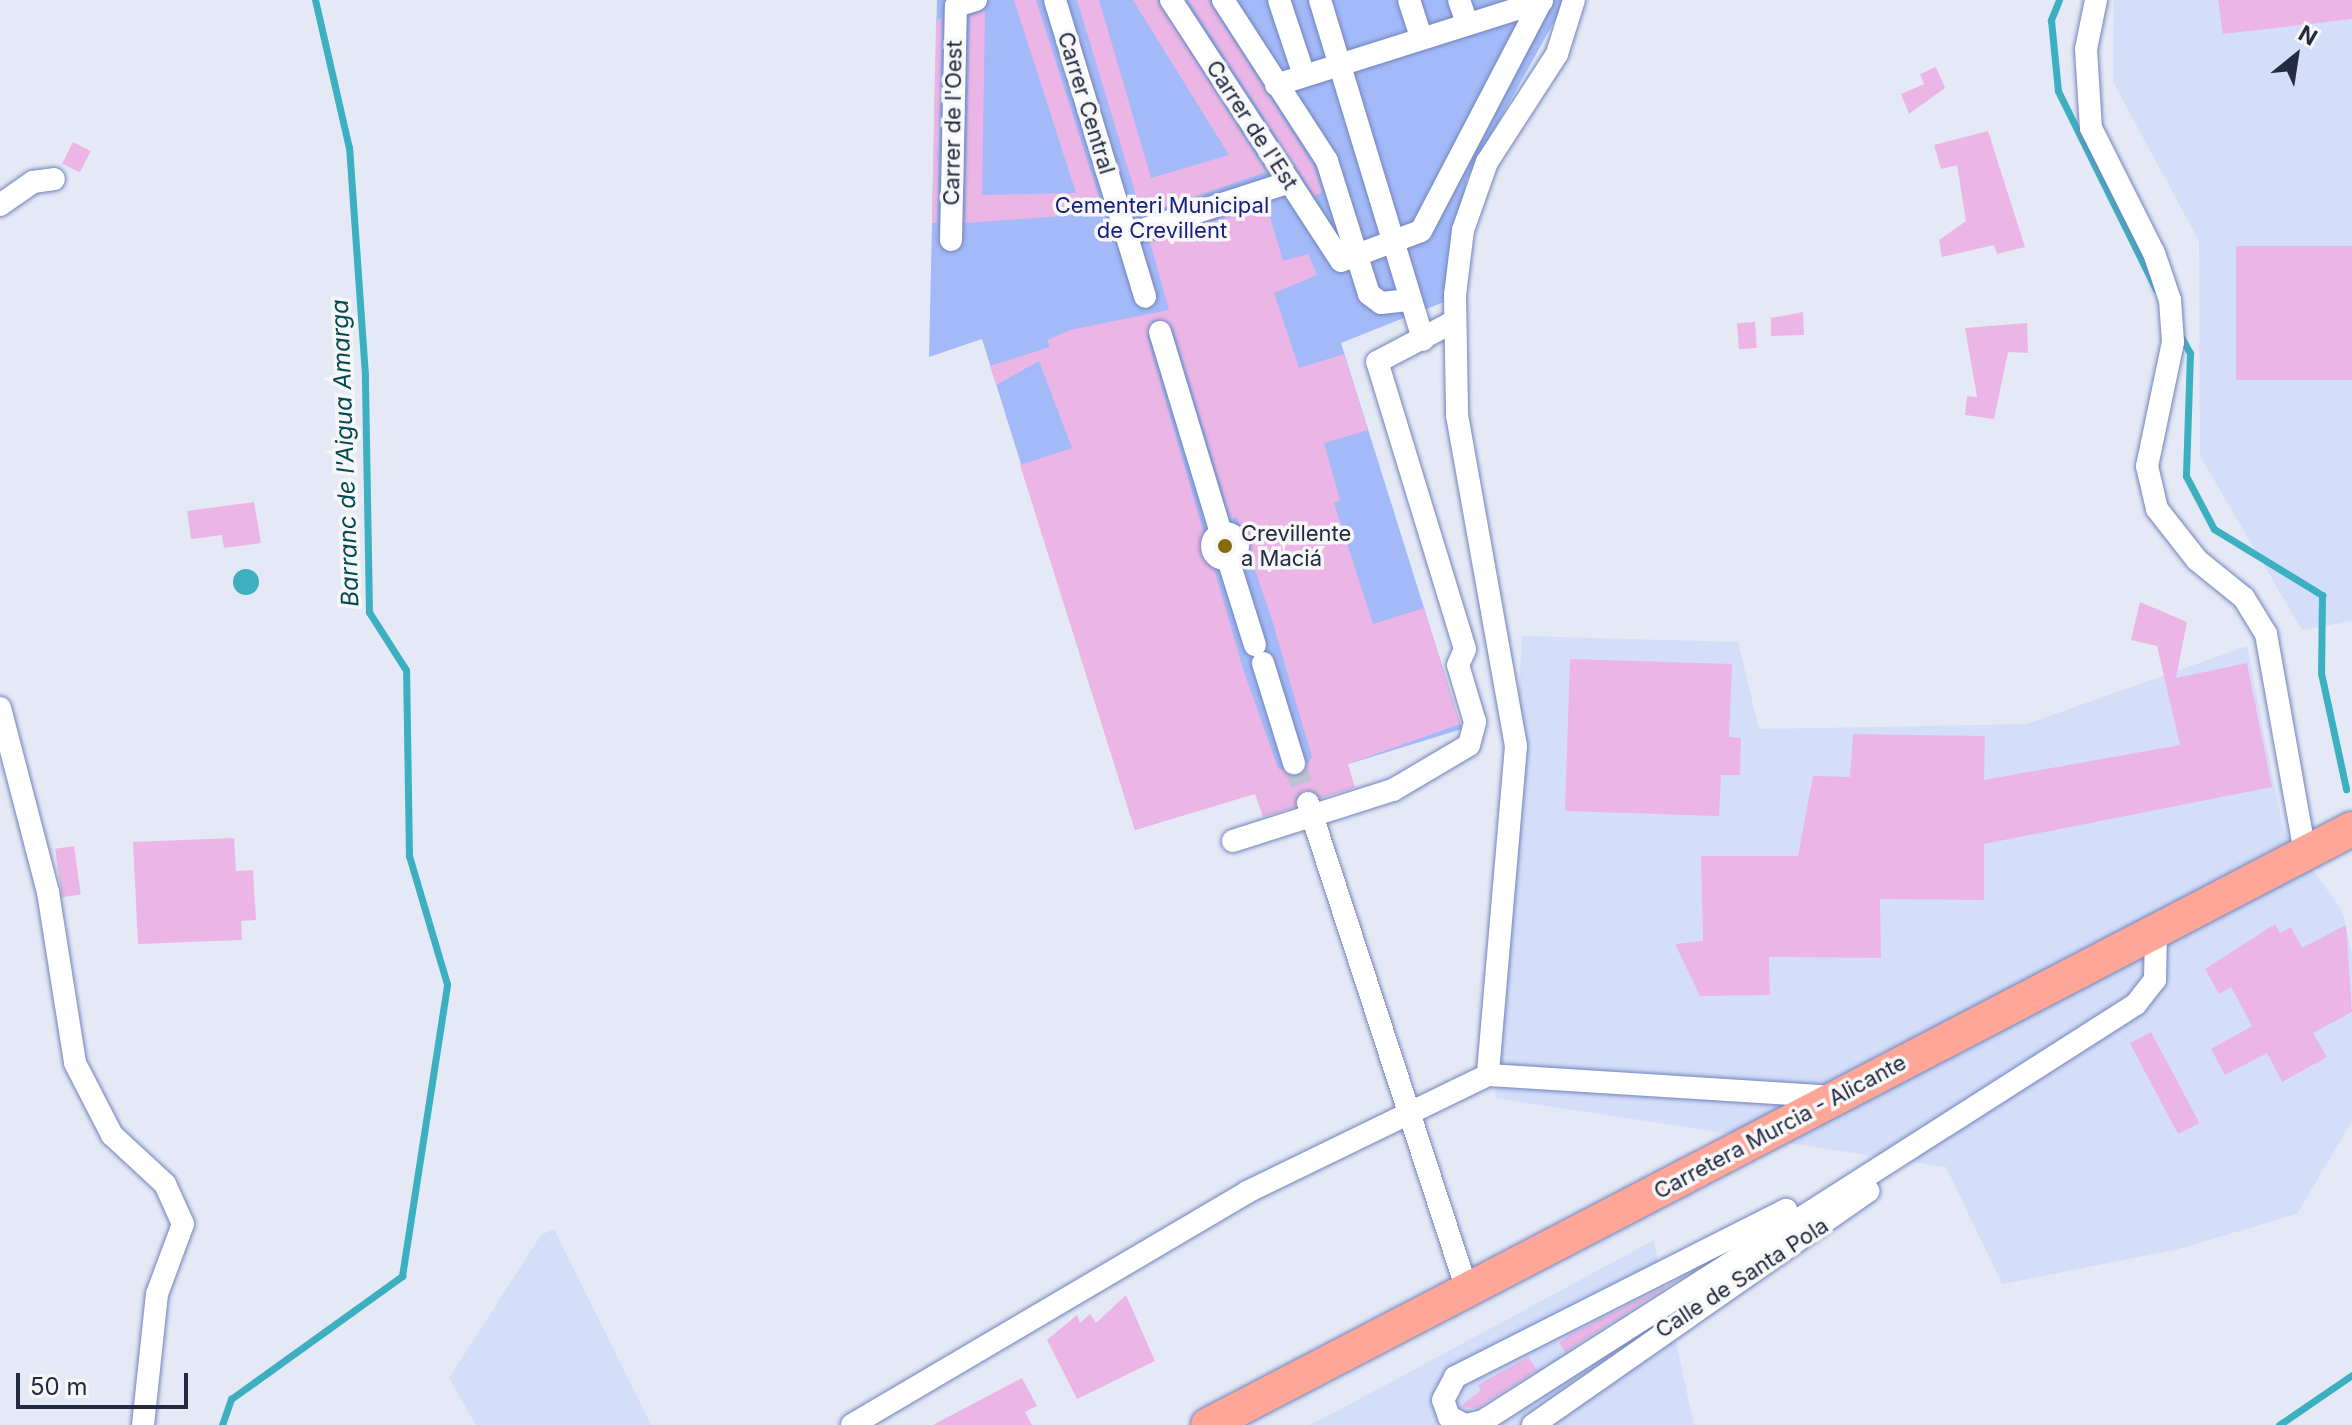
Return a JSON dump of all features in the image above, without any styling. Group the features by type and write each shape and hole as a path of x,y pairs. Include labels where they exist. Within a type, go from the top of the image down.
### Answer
{"highway":[{"name":"Carretera Murcia - Alicante","path":"1208,1425 2352,829"}],"street":[{"name":"Carrer Central","path":"1055,0 1145,297"},
{"name":"Carrer de l'Est","path":"1171,0 1290,182 1330,251 1341,261 1360,255"},
{"path":"1223,0 1327,161 1360,255 1369,294 1381,303 1408,300"},
{"path":"1279,0 1304,75"},
{"path":"1320,0 1395,243 1408,300 1423,340"},
{"path":"1409,0 1421,37"},
{"path":"1459,0 1467,23"},
{"path":"1488,1075 1516,746 1457,415 1455,321 1463,230 1487,162 1557,54 1574,0"},
{"path":"2096,0 2086,49 2091,128 2154,253 2170,300 2173,342 2147,466 2157,509 2197,560 2244,598 2266,634 2305,853"},
{"path":"1276,85 1467,23 1512,4 1542,1"},
{"path":"1360,255 1421,231 1542,1"},
{"name":"Carrer de l'Oest","path":"951,240 966,3"},
{"path":"0,205 33,182 54,179"},
{"path":"1126,235 1290,182"},
{"path":"1233,841 1310,809 1393,790 1447,761 1469,745 1475,722 1458,665 1465,649 1377,362 1455,321"},
{"path":"1160,332 1221,533 1238,542 1228,559 1294,763"},
{"path":"0,708 48,892 75,1063 112,1135 165,1184 183,1224 157,1294 143,1425"},
{"path":"1310,809 1406,1116 1467,1290"},
{"path":"1947,1126 1455,1377 1444,1391 1445,1409 1466,1425 1483,1421 1685,1286 1947,1126 2136,1004 2155,980 2156,931"},
{"path":"852,1425 1247,1192 1488,1075 1837,1097"},
{"name":"Calle de Santa Pola","path":"1533,1425 1645,1340 1836,1218 1947,1126"}],"shaded area":[{"path":"2114,0 2352,0 2352,621 2302,630 2200,456 2199,241 2113,82"},
{"path":"246,569 255,573 259,582 255,591 246,595 237,591 233,582 237,573"},
{"path":"1522,636 1738,642 1759,729 2027,724 2247,646 2283,829 2342,910 2352,954 2352,1121 2297,1214 2178,1249 2002,1284 1946,1167 1495,1098"},
{"path":"554,1229 651,1425 476,1425 449,1378 541,1235"},
{"path":"1654,1240 1694,1425 1309,1425 1343,1408"}],"green space":[{"name":"Cementeri Municipal de Crevillent","path":"937,0 1566,0 1467,179 1444,302 1341,343 1462,729 1135,830 982,339 929,357"}],"building":[{"path":"1014,0 1036,0 1104,213 965,223 970,16 985,10 982,195 1076,193"},
{"path":"1077,0 1099,0 1151,178 1229,155 1133,0 1157,0 1266,172 1142,215"},
{"path":"1188,0 1208,0 1314,167 1322,192 1315,196"},
{"path":"2218,0 2352,0 2352,19 2223,34"},
{"path":"942,18 937,223 932,223 936,20"},
{"path":"1936,67 1945,88 1909,114 1901,94 1924,84 1920,74"},
{"path":"1988,131 2025,247 1997,254 1994,245 1942,257 1939,240 1966,221 1957,165 1941,169 1934,145"},
{"path":"73,142 91,151 80,172 62,163"},
{"path":"1266,204 1283,261 1308,254 1317,275 1274,293 1299,368 1344,354 1368,430 1324,443 1340,500 1334,503 1373,624 1424,608 1460,724 1348,764 1355,787 1321,798 1304,790 1295,807 1263,817 1255,794 1135,830 1020,465 1072,448 1039,361 996,385 990,366 1050,347 1047,340 1070,330 1169,310 1150,242","holes":["1155,319 1173,328 1231,519 1237,517 1272,620 1312,757 1299,776 1278,768 1243,669 1147,336"]},
{"path":"2236,246 2352,246 2352,380 2236,380"},
{"path":"1803,312 1804,335 1771,336 1771,318"},
{"path":"1755,322 1757,348 1739,349 1737,323"},
{"path":"2027,323 2028,353 2008,352 1994,419 1965,415 1967,396 1977,397 1965,328"},
{"path":"254,502 261,543 224,548 222,535 191,539 187,511"},
{"path":"2140,602 2187,622 2176,678 2247,663 2272,787 1984,844 1984,900 1880,899 1881,958 1769,957 1770,995 1700,996 1675,944 1703,941 1701,856 1798,856 1813,776 1850,777 1853,734 1985,736 1984,780 2180,745 2157,646 2131,640"},
{"path":"1570,659 1732,664 1729,737 1741,738 1740,775 1721,775 1719,816 1565,811"},
{"path":"234,838 236,871 253,870 256,920 241,921 242,940 138,944 133,842"},
{"path":"74,846 81,895 62,897 55,849"},
{"path":"2275,924 2280,933 2291,927 2302,948 2346,925 2352,1012 2313,1033 2327,1057 2282,1082 2267,1053 2225,1075 2211,1049 2252,1026 2231,987 2219,994 2205,969"},
{"path":"2151,1032 2199,1123 2178,1134 2130,1043"},
{"path":"1676,1281 1565,1352 1559,1343 1571,1334"},
{"path":"1126,1295 1155,1361 1077,1399 1047,1340 1077,1315 1080,1323 1090,1314 1096,1323"},
{"path":"1528,1357 1537,1370 1477,1408 1460,1407 1481,1390 1478,1385"},
{"path":"1022,1378 1037,1406 1025,1412 1032,1425 933,1425"}],"waterway":[{"name":"Barranc de l'Aigua Amarga","path":"222,1425 231,1399 402,1276 447,984 409,856 406,670 369,612 365,375 349,148 315,0"},
{"path":"2059,0 2051,20 2058,91 2156,289"},
{"path":"2180,335 2190,353 2186,476 2214,529 2322,595 2321,673 2346,789"},
{"path":"2279,1425 2352,1375"}],"tunnel":[{"path":"1294,763 1308,803"}],"place":[{"name":"Crevillente a Maciá","path":"1225,546"}]}
